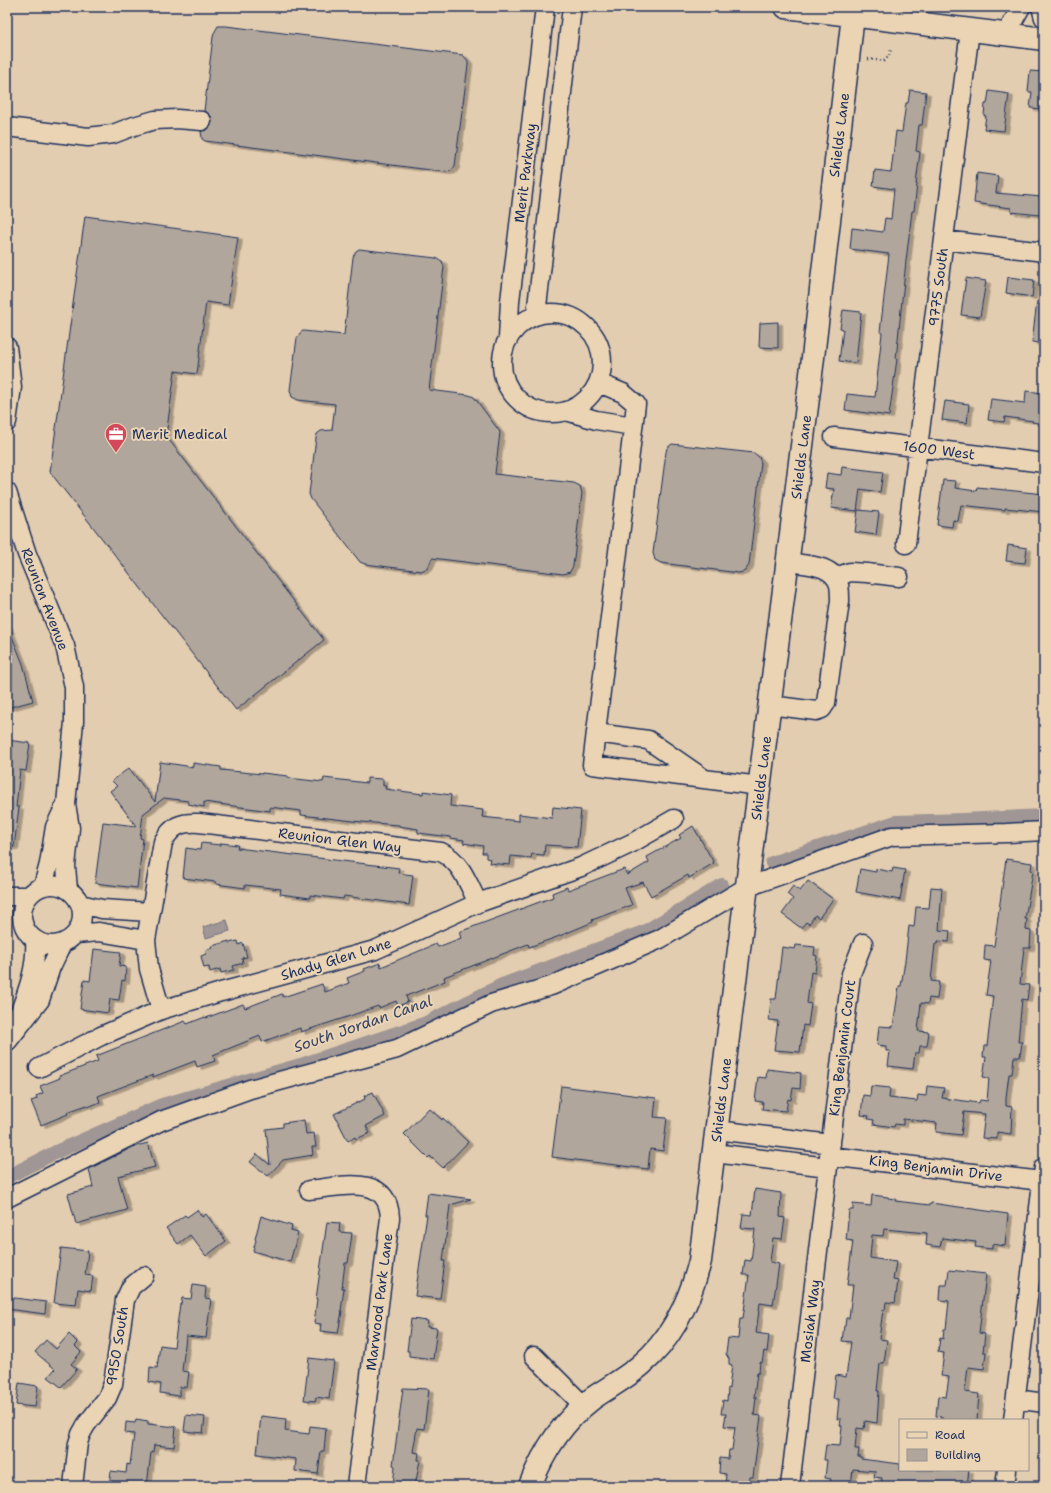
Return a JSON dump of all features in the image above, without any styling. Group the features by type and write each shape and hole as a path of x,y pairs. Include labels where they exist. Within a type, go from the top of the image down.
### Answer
{"main road":[{"path":"786,7 853,11 970,30 1044,39"},
{"name":"Shields Lane","path":"530,1486 548,1448 568,1421 584,1406 641,1365 664,1340 683,1312 690,1295 700,1261 812,366 853,11"}],"street":[{"name":"Merit Parkway","path":"508,339 510,301 545,7"},
{"name":"Merit Parkway","path":"536,315 572,7"},
{"path":"1006,34 1021,7"},
{"path":"1041,7 1044,18"},
{"name":"9775 South","path":"906,544 970,30"},
{"path":"7,127 88,137 113,134 155,120 177,119 202,121"},
{"path":"519,225 546,230"},
{"path":"944,240 1044,252"},
{"name":"Merit Parkway","path":"550,312 564,314 578,319 589,328 597,340 602,354 602,369 598,383 591,395 580,405 560,413 546,413 532,409 520,402 511,392 505,380 502,366 503,352 508,339 520,324 536,315 550,312"},
{"path":"7,347 12,387 7,422"},
{"path":"598,383 623,393 636,404 592,765 760,786"},
{"path":"566,411 596,420 633,426"},
{"name":"1600 West","path":"834,437 1044,463"},
{"name":"Reunion Avenue","path":"7,492 27,554 65,646 74,687 74,722 66,804 70,828 66,866 68,890"},
{"path":"770,705 816,711 822,709 826,703 840,601 840,586 836,577 826,569 788,562"},
{"path":"836,577 850,572 899,578"},
{"path":"596,733 648,740 705,779"},
{"name":"Reunion Avenue","path":"36,891 49,864 55,827 66,804"},
{"name":"Shady Glen Lane","path":"39,1068 101,1036 161,1010 375,950 478,903 581,867 632,843 674,819"},
{"name":"Reunion Glen Way","path":"150,912 163,842 168,833 175,826 183,823 199,823 441,852 456,862 478,903"},
{"path":"7,1198 161,1120 250,1089 397,1049 492,1004 551,986 660,939 747,887 892,836 1044,831"},
{"path":"7,896 36,891 51,885 60,886 75,896 80,904 82,914 81,925 69,939 51,967 40,1000 8,1041"},
{"path":"36,891 24,905 22,915 15,924 35,940 43,944 53,946 90,932 146,940"},
{"path":"80,904 93,908 109,910 150,912 146,940 149,969 161,1010"},
{"path":"106,934 109,910"},
{"path":"8,1041 32,979 35,963 35,940"},
{"name":"King Benjamin Court","path":"829,1155 851,974 863,943"},
{"name":"King Benjamin Drive","path":"717,1130 829,1155"},
{"name":"King Benjamin Drive","path":"714,1154 829,1155 1043,1174"},
{"name":"Mosiah Way","path":"790,1486 829,1155"},
{"path":"1014,1419 1043,1174"},
{"name":"Marwood Park Lane","path":"309,1190 358,1185 367,1186 382,1194 389,1209 390,1218 356,1486"},
{"name":"9950 South","path":"73,1486 78,1443 81,1434 86,1425 107,1398 113,1384 125,1300 132,1287 144,1276"},
{"path":"534,1356 584,1406"},
{"path":"1016,1399 1044,1403"},
{"path":"1006,1486 1007,1471"}],"path":[{"path":"868,59 884,61 889,56 891,50"}],"shaded area":[{"path":"227,920 230,931 206,938 203,927"}],"building":[{"path":"218,26 463,55 468,61 468,65 455,166 451,171 446,172 205,141 202,139 201,131 207,130 212,122 211,116 204,111 213,37"},
{"path":"1030,71 1044,72 1044,109 1030,108 1032,92 1028,92"},
{"path":"910,90 926,92 922,125 919,125 916,151 920,152 917,184 914,211 912,211 897,359 889,416 845,410 847,394 875,397 882,333 880,332 889,254 850,249 852,228 883,232 885,218 891,219 894,189 873,186 875,170 891,172 896,131 902,132 906,103 908,103"},
{"path":"989,91 1009,94 1004,131 984,129 986,116 984,116 985,104 987,104"},
{"path":"977,173 998,176 996,193 1042,197 1040,215 1011,212 1011,208 974,203"},
{"name":"Merit Medical","path":"85,216 238,237 228,305 206,302 197,374 175,371 166,436 324,640 236,710 50,472"},
{"path":"359,249 436,258 442,261 444,267 429,390 469,395 474,397 500,432 495,474 574,483 580,486 582,493 573,566 570,572 563,574 432,558 428,568 421,571 365,564 360,562 311,499 309,494 317,434 321,431 332,430 335,404 298,400 292,397 290,390 297,338 303,331 344,335 353,257"},
{"path":"1008,277 1034,280 1032,297 1006,293"},
{"path":"966,278 986,281 980,317 961,315"},
{"path":"1037,301 1044,302 1044,344 1032,342"},
{"path":"843,310 861,312 856,363 839,361 843,329 840,328"},
{"path":"778,322 778,348 759,347 760,323"},
{"path":"1026,391 1044,393 1044,424 1005,417 1004,422 988,420 991,399 1025,403"},
{"path":"945,401 969,404 967,423 942,420"},
{"path":"672,444 754,453 759,457 761,463 749,565 745,571 739,573 661,563 655,560 653,553 666,452 667,448"},
{"path":"842,467 883,472 880,492 860,489 857,511 831,508 834,489 825,488 827,473 841,475"},
{"path":"943,480 956,481 955,488 976,491 977,487 1044,494 1044,512 1005,508 1005,510 961,505 958,521 953,520 952,527 937,525"},
{"path":"858,510 879,512 876,535 855,532"},
{"path":"1008,545 1027,548 1025,563 1006,561"},
{"path":"7,624 23,664 33,701 7,708"},
{"path":"7,740 30,743 26,771 20,770 16,807 19,807 14,847 7,847"},
{"path":"160,762 193,767 193,763 221,767 221,770 288,776 288,778 323,782 324,778 367,783 367,778 383,779 383,786 386,786 385,789 423,794 423,791 451,795 450,806 483,810 482,817 519,821 519,814 552,818 553,807 581,810 577,847 545,845 544,855 532,854 531,858 511,856 510,865 489,863 490,859 486,858 486,853 482,853 483,846 463,843 464,840 451,837 418,833 418,829 399,825 301,815 301,811 270,807 270,811 204,802 204,807 188,804 188,801 164,798 143,814 140,838 143,839 137,888 95,883 103,822 136,826 110,791 117,786 112,781 129,768 155,802"},
{"path":"693,826 714,863 689,878 688,875 651,896 643,882 625,888 632,905 592,920 593,922 557,937 529,947 528,944 444,977 445,981 406,996 408,1002 398,1006 396,1001 379,1008 378,1006 301,1032 300,1028 262,1042 260,1036 213,1055 215,1061 197,1067 195,1061 153,1077 153,1075 98,1096 100,1102 88,1107 87,1105 67,1112 68,1114 41,1125 31,1101 37,1099 36,1096 43,1093 40,1086 60,1078 59,1076 98,1061 96,1056 185,1021 187,1024 243,1004 245,1008 282,994 283,997 322,984 325,992 349,983 347,978 365,971 364,969 380,963 381,967 436,944 438,947 461,938 459,932 553,897 552,893 567,887 568,890 624,869 627,875 649,862 647,857 681,838 679,835"},
{"path":"201,843 238,845 237,848 399,868 398,873 413,875 409,905 344,896 343,899 310,895 310,898 280,894 281,889 245,885 245,888 216,884 216,882 183,878 186,848 200,850"},
{"path":"1006,859 1032,863 1031,870 1033,871 1025,919 1027,919 1026,930 1031,931 1030,948 1024,948 1020,984 1029,985 1027,1000 1022,999 1018,1042 1022,1042 1020,1057 1014,1057 1012,1074 1009,1074 1006,1097 1006,1106 1012,1107 1011,1134 997,1132 997,1139 982,1138 985,1114 964,1112 961,1135 936,1132 937,1123 903,1119 903,1125 895,1124 894,1127 873,1124 874,1120 868,1119 869,1116 861,1115 863,1095 870,1096 871,1086 890,1088 889,1098 917,1101 918,1095 926,1096 927,1086 944,1088 942,1098 979,1103 980,1100 987,1101 989,1078 983,1077 986,1057 983,1057 984,1046 987,1046 993,996 986,995 991,961 984,960 985,945 994,946"},
{"path":"893,868 905,870 900,900 856,892 860,869 876,872 876,869 892,872"},
{"path":"808,881 833,899 819,918 815,915 809,924 806,922 801,928 782,914 793,899 787,894 793,886 800,891"},
{"path":"931,887 942,888 939,930 950,931 949,942 938,941 938,944 935,944 931,981 939,982 937,999 929,998 928,1004 921,1003 918,1031 929,1032 927,1046 920,1046 919,1053 915,1053 913,1069 888,1066 890,1051 886,1051 886,1046 877,1045 879,1026 893,1027 899,986 901,986 905,961 909,926 914,927 916,907 929,908"},
{"path":"229,941 229,943 238,941 239,945 243,943 247,957 242,958 243,963 233,966 234,970 221,973 220,969 210,972 209,967 204,968 201,956 206,954 205,950 213,948 212,946"},
{"path":"796,945 815,947 814,955 817,956 815,973 811,972 807,1003 811,1004 808,1026 803,1025 800,1052 774,1050 778,1021 769,1020 771,999 776,999 782,947 795,949"},
{"path":"94,949 121,952 119,966 126,967 125,981 122,980 119,1000 110,999 108,1013 80,1009 84,980 90,981"},
{"path":"767,1069 801,1073 800,1089 793,1088 791,1100 788,1099 786,1111 762,1109 763,1102 755,1101 758,1077 766,1078"},
{"path":"561,1086 656,1098 654,1117 667,1118 663,1151 650,1149 648,1169 552,1157"},
{"path":"373,1092 385,1116 366,1126 370,1133 356,1139 355,1137 348,1141 334,1114 365,1099 364,1096"},
{"path":"429,1108 442,1120 443,1118 468,1142 443,1168 430,1156 428,1158 404,1134"},
{"path":"304,1120 306,1134 314,1133 316,1147 312,1147 313,1155 283,1160 268,1176 250,1162 257,1154 270,1165 266,1129 283,1127 283,1123"},
{"path":"148,1143 155,1167 118,1176 127,1210 76,1224 68,1194 93,1187 89,1169 133,1147"},
{"path":"755,1189 781,1193 780,1217 785,1218 782,1239 773,1238 770,1262 779,1264 773,1305 760,1303 756,1333 769,1335 767,1352 764,1351 762,1363 760,1362 759,1373 757,1373 754,1397 756,1397 754,1415 761,1416 753,1477 750,1477 749,1486 725,1486 726,1474 719,1473 720,1458 728,1459 729,1450 732,1450 735,1427 724,1426 726,1414 721,1414 723,1400 727,1401 732,1365 729,1364 729,1359 726,1354 728,1338 738,1339 740,1318 743,1318 749,1275 743,1275 745,1260 751,1261 755,1229 741,1228 743,1214 752,1215"},
{"path":"428,1193 471,1199 450,1205 440,1299 415,1296 427,1215 425,1215"},
{"path":"872,1195 896,1199 895,1201 930,1205 931,1203 1008,1214 1005,1246 992,1244 992,1249 975,1247 976,1242 942,1238 940,1247 926,1245 927,1233 884,1229 883,1236 872,1235 870,1258 896,1262 893,1280 898,1281 895,1303 886,1302 885,1310 883,1310 879,1339 887,1340 884,1363 880,1363 877,1391 879,1391 877,1423 865,1421 864,1429 857,1428 855,1449 859,1449 858,1457 861,1457 861,1459 899,1464 899,1471 969,1471 967,1486 881,1486 882,1478 874,1477 875,1471 853,1469 851,1486 830,1483 831,1479 825,1478 827,1460 824,1460 826,1445 840,1446 842,1426 840,1425 841,1419 837,1419 839,1399 833,1399 836,1375 846,1377 851,1342 842,1341 846,1318 849,1318 853,1285 847,1285 853,1241 846,1240 849,1210 853,1210 853,1204 871,1206"},
{"path":"197,1210 202,1217 206,1214 226,1241 206,1256 190,1235 178,1244 166,1228 185,1215 187,1217"},
{"path":"261,1216 292,1226 291,1231 298,1233 290,1262 253,1251"},
{"path":"327,1222 340,1223 339,1232 352,1233 348,1263 345,1263 342,1288 344,1288 342,1311 338,1333 320,1331 321,1324 314,1323"},
{"path":"61,1248 88,1251 85,1275 93,1276 91,1291 78,1289 76,1305 54,1303"},
{"path":"949,1270 986,1274 979,1333 985,1334 983,1352 986,1352 984,1369 968,1367 965,1392 979,1394 977,1419 942,1419 942,1417 936,1416 938,1396 946,1397 949,1377 941,1376 944,1353 938,1352 940,1338 943,1339 944,1329 946,1329 949,1301 940,1300 941,1285 947,1285"},
{"path":"193,1285 206,1287 205,1298 211,1299 206,1338 186,1336 182,1371 189,1372 187,1387 180,1387 179,1396 160,1393 161,1384 149,1382 150,1367 157,1368 160,1345 174,1347 180,1304 182,1298 191,1299"},
{"path":"7,1297 46,1302 45,1314 7,1309"},
{"path":"411,1319 428,1321 427,1327 437,1328 433,1359 409,1356 409,1351 407,1351"},
{"path":"69,1334 78,1343 75,1346 81,1352 71,1364 77,1369 61,1387 48,1377 55,1369 35,1352 46,1340 56,1349"},
{"path":"309,1358 334,1361 329,1399 316,1397 315,1401 304,1400"},
{"path":"19,1383 38,1386 35,1407 16,1405"},
{"path":"403,1388 429,1389 424,1429 417,1428 413,1452 419,1453 418,1460 420,1460 415,1486 393,1486 395,1466 393,1465"},
{"path":"186,1415 205,1417 203,1433 184,1431"},
{"path":"261,1416 286,1419 285,1431 309,1434 310,1426 326,1428 324,1451 321,1451 318,1474 295,1471 296,1459 257,1454"},
{"path":"136,1419 148,1421 148,1424 176,1427 174,1447 154,1445 153,1452 151,1452 147,1486 109,1486 111,1471 126,1473 127,1464 130,1465 134,1434 125,1433 126,1422 135,1423"}],"waterway":[{"name":"South Jordan Canal","path":"772,863 896,822 1044,816"},
{"name":"South Jordan Canal","path":"7,1177 56,1152 162,1105 304,1064 424,1024 502,985 646,931 722,885"}],"place":[{"name":"Merit Medical","path":"116,454"}]}
